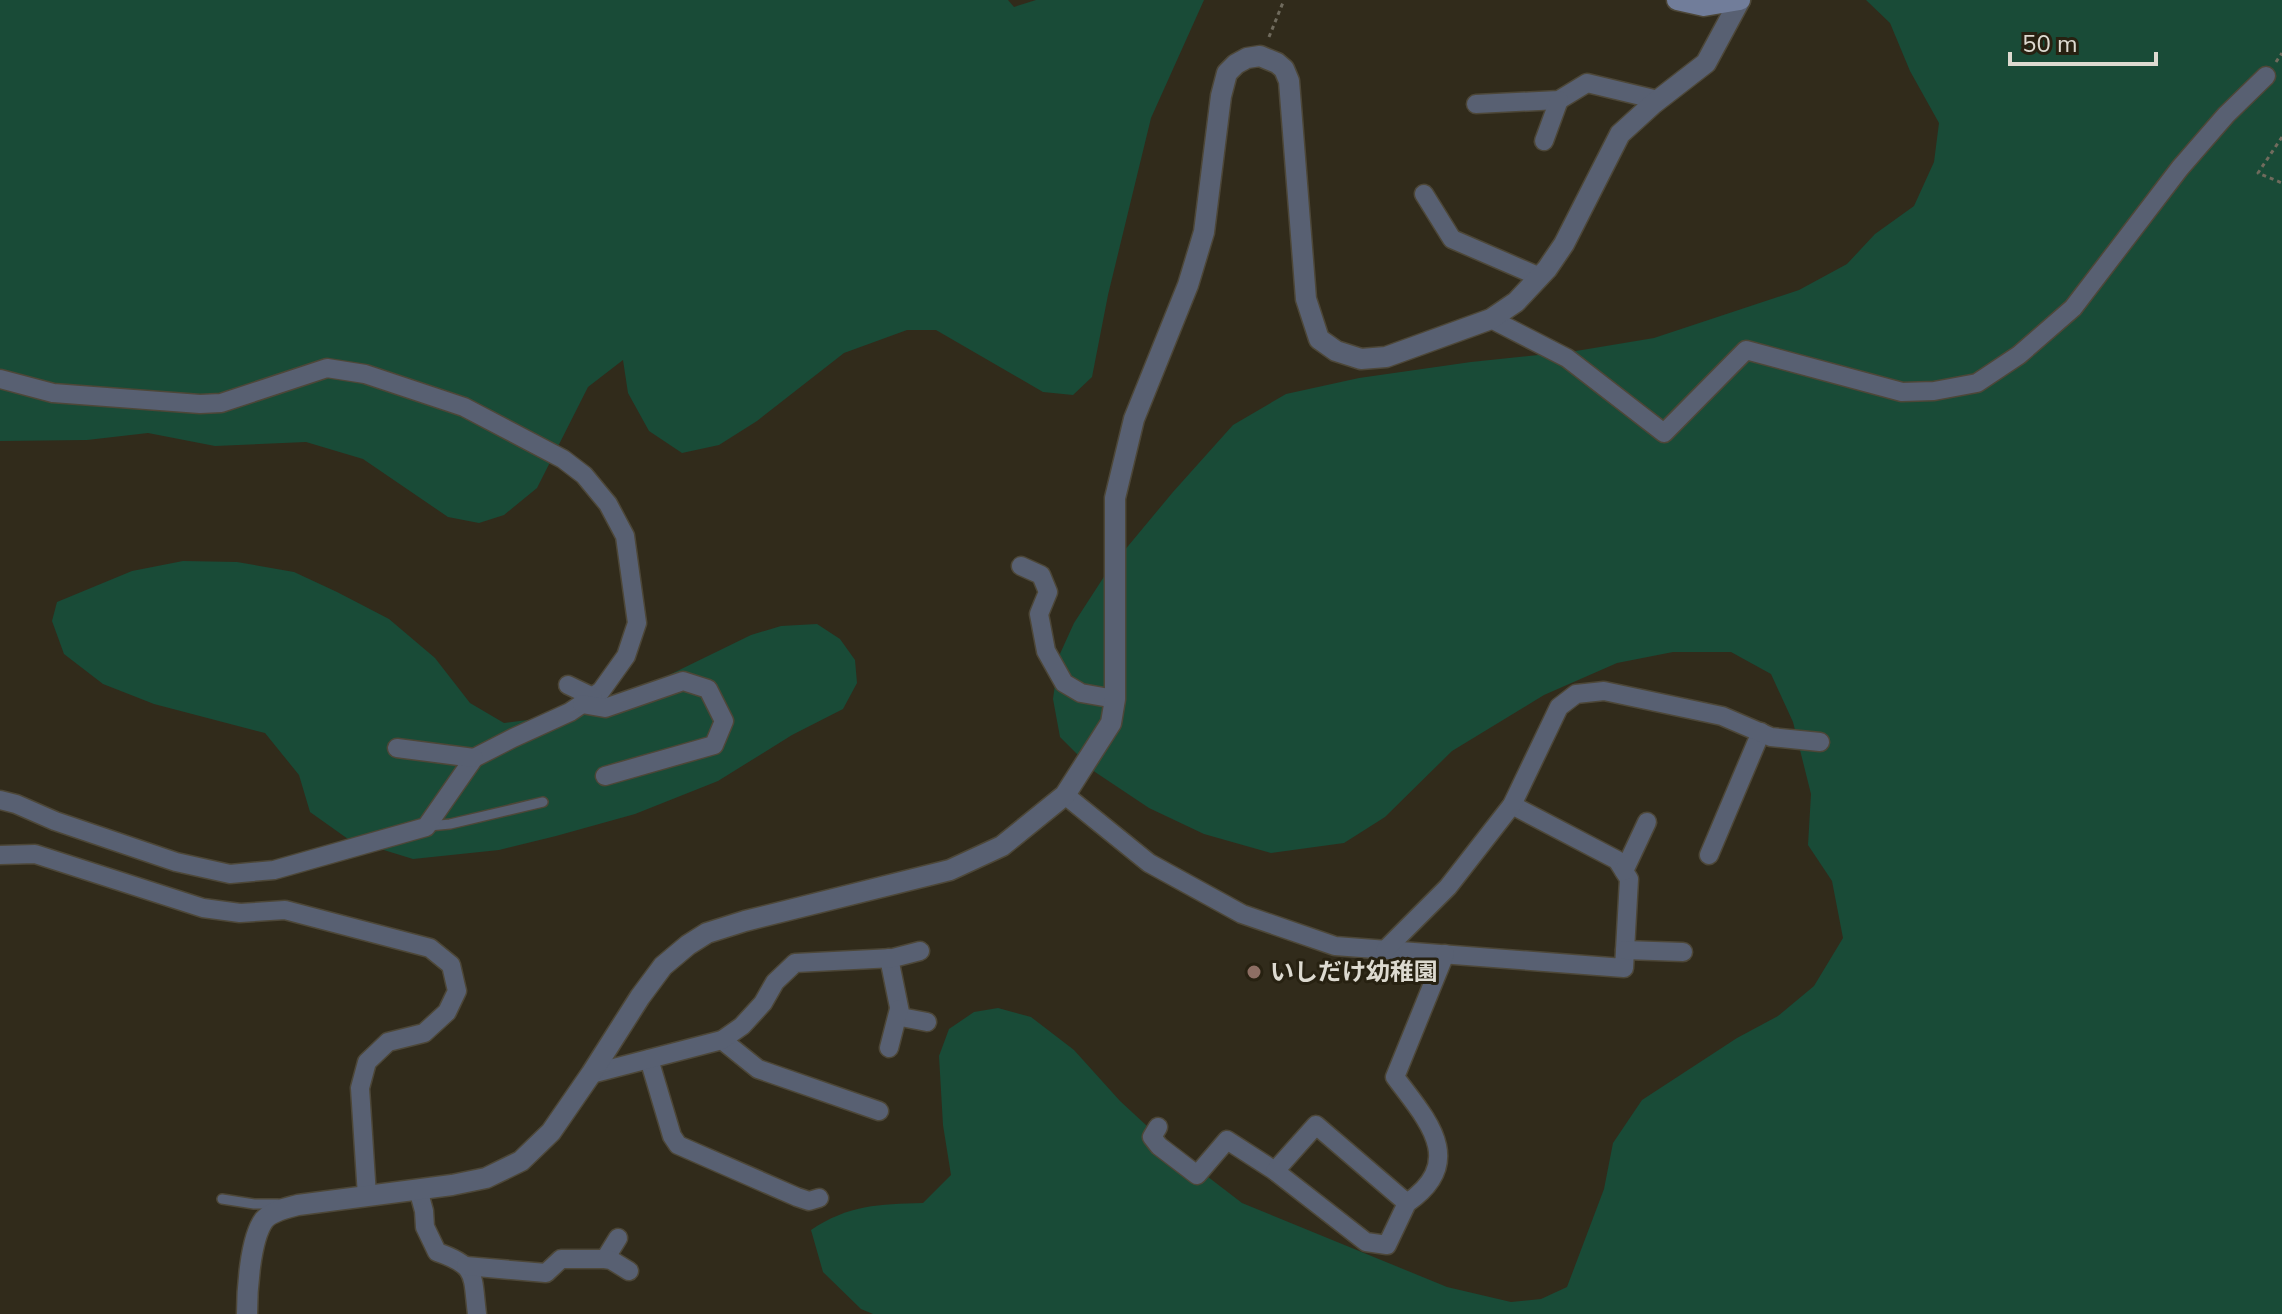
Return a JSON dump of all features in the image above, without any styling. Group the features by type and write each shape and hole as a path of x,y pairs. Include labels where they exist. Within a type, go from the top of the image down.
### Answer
{"main road":[{"path":"1677,0 1704,6 1740,0"}],"street":[{"path":"247,1314 247,1288 257,1237 265,1219 279,1210 298,1205 486,1178 521,1161 551,1132 663,966 688,945 707,933 745,921 950,870 1002,846 1065,795 1111,723 1115,699 1115,498 1134,419 1188,285 1204,232 1221,96 1227,73 1236,64 1260,56 1284,69 1289,81 1306,299 1319,339 1336,351 1361,359 1386,357 1491,319 1516,302 1540,277 1564,244 1620,134 1706,63 1740,0"},
{"path":"1491,319 1567,358 1664,433 1746,350 1902,392 1934,391 1977,383 2019,355 2073,308 2180,168 2226,115 2266,76"},
{"path":"1476,104 1559,100 1587,83 1658,100"},
{"path":"1544,141 1559,100"},
{"path":"1424,194 1452,239 1540,277"},
{"path":"0,379 53,393 200,404 221,403 327,368 365,374 464,407 563,459 584,475 608,504 625,536 637,623 626,656 601,691 570,712 474,758 426,827 274,870 230,874 176,862 0,800"},
{"path":"1021,566 1041,575 1048,592 1039,614 1046,651 1064,683 1081,693 1115,699"},
{"path":"568,685 587,700 605,708 683,681 708,689 724,721 714,745 605,776"},
{"path":"1385,950 1448,887 1512,805 1559,707 1576,694 1604,691 1722,716 1771,737 1820,742"},
{"path":"1709,855 1761,732"},
{"path":"397,748 474,758"},
{"path":"1065,795 1149,863 1242,914 1335,946 1624,968 1629,879 1617,860 1512,805"},
{"path":"1624,871 1647,822"},
{"path":"0,855 35,854 203,908 240,913 285,910 430,948 451,965 457,991 447,1012 424,1033 388,1042 367,1062 360,1088 367,1196"},
{"path":"1625,950 1683,952"},
{"path":"591,1074 722,1040 742,1026 763,1003 775,982 795,963 889,958 920,951"},
{"path":"1158,1127 1152,1137 1159,1146 1197,1175 1227,1140 1275,1171 1366,1242 1387,1245 1407,1203 1420,1194 1437,1168 1439,1152 1432,1127 1395,1077 1445,954"},
{"path":"889,958 901,1017 927,1022"},
{"path":"889,1048 899,1009"},
{"path":"722,1040 758,1069 879,1111"},
{"path":"649,1059 672,1136 678,1145 797,1197 809,1201 819,1198"},
{"path":"1275,1171 1316,1125 1407,1203"},
{"path":"418,1189 425,1227 437,1252 459,1260 471,1271 477,1314"},
{"path":"605,1259 618,1238"},
{"path":"466,1266 546,1273 561,1259 605,1259 629,1271"}],"lane":[{"path":"426,827 543,802"},
{"path":"222,1199 254,1204 298,1205"}],"path":[{"path":"1260,56 1284,0"},
{"path":"2282,137 2258,173 2282,183"}],"green space":[{"path":"0,0 1008,0 1014,7 1036,0 1204,0 1151,118 1108,295 1092,377 1073,395 1043,392 936,330 907,330 844,353 757,421 719,445 682,453 649,431 628,393 623,360 588,387 537,488 504,515 479,523 448,517 363,459 306,442 215,446 148,433 87,440 0,441"},
{"path":"1866,0 2282,0 2282,1314 873,1314 861,1309 823,1272 811,1230 851,1211 892,1204 923,1203 951,1175 943,1125 939,1056 949,1029 974,1012 998,1008 1031,1017 1074,1050 1120,1101 1173,1150 1242,1203 1447,1287 1511,1302 1541,1299 1567,1287 1604,1189 1613,1143 1642,1100 1737,1038 1778,1016 1814,986 1843,938 1832,881 1808,845 1811,794 1793,722 1771,674 1731,652 1673,652 1617,663 1544,695 1452,751 1385,817 1344,843 1271,853 1204,834 1149,808 1095,772 1060,737 1053,699 1059,656 1074,623 1109,569 1233,425 1286,394 1359,378 1576,351 1654,338 1799,290 1847,264 1875,234 1914,206 1934,162 1939,123 1910,71 1890,23"},
{"path":"183,561 237,562 294,572 337,592 389,619 435,658 470,703 504,723 559,716 628,695 751,635 781,626 817,624 840,639 855,660 857,683 843,709 792,735 718,781 635,814 499,850 413,859 348,839 310,812 299,775 265,733 154,704 103,684 64,654 52,621 57,602 132,571"}],"place":[{"name":"いしだけ幼稚園","path":"1254,972"}]}
